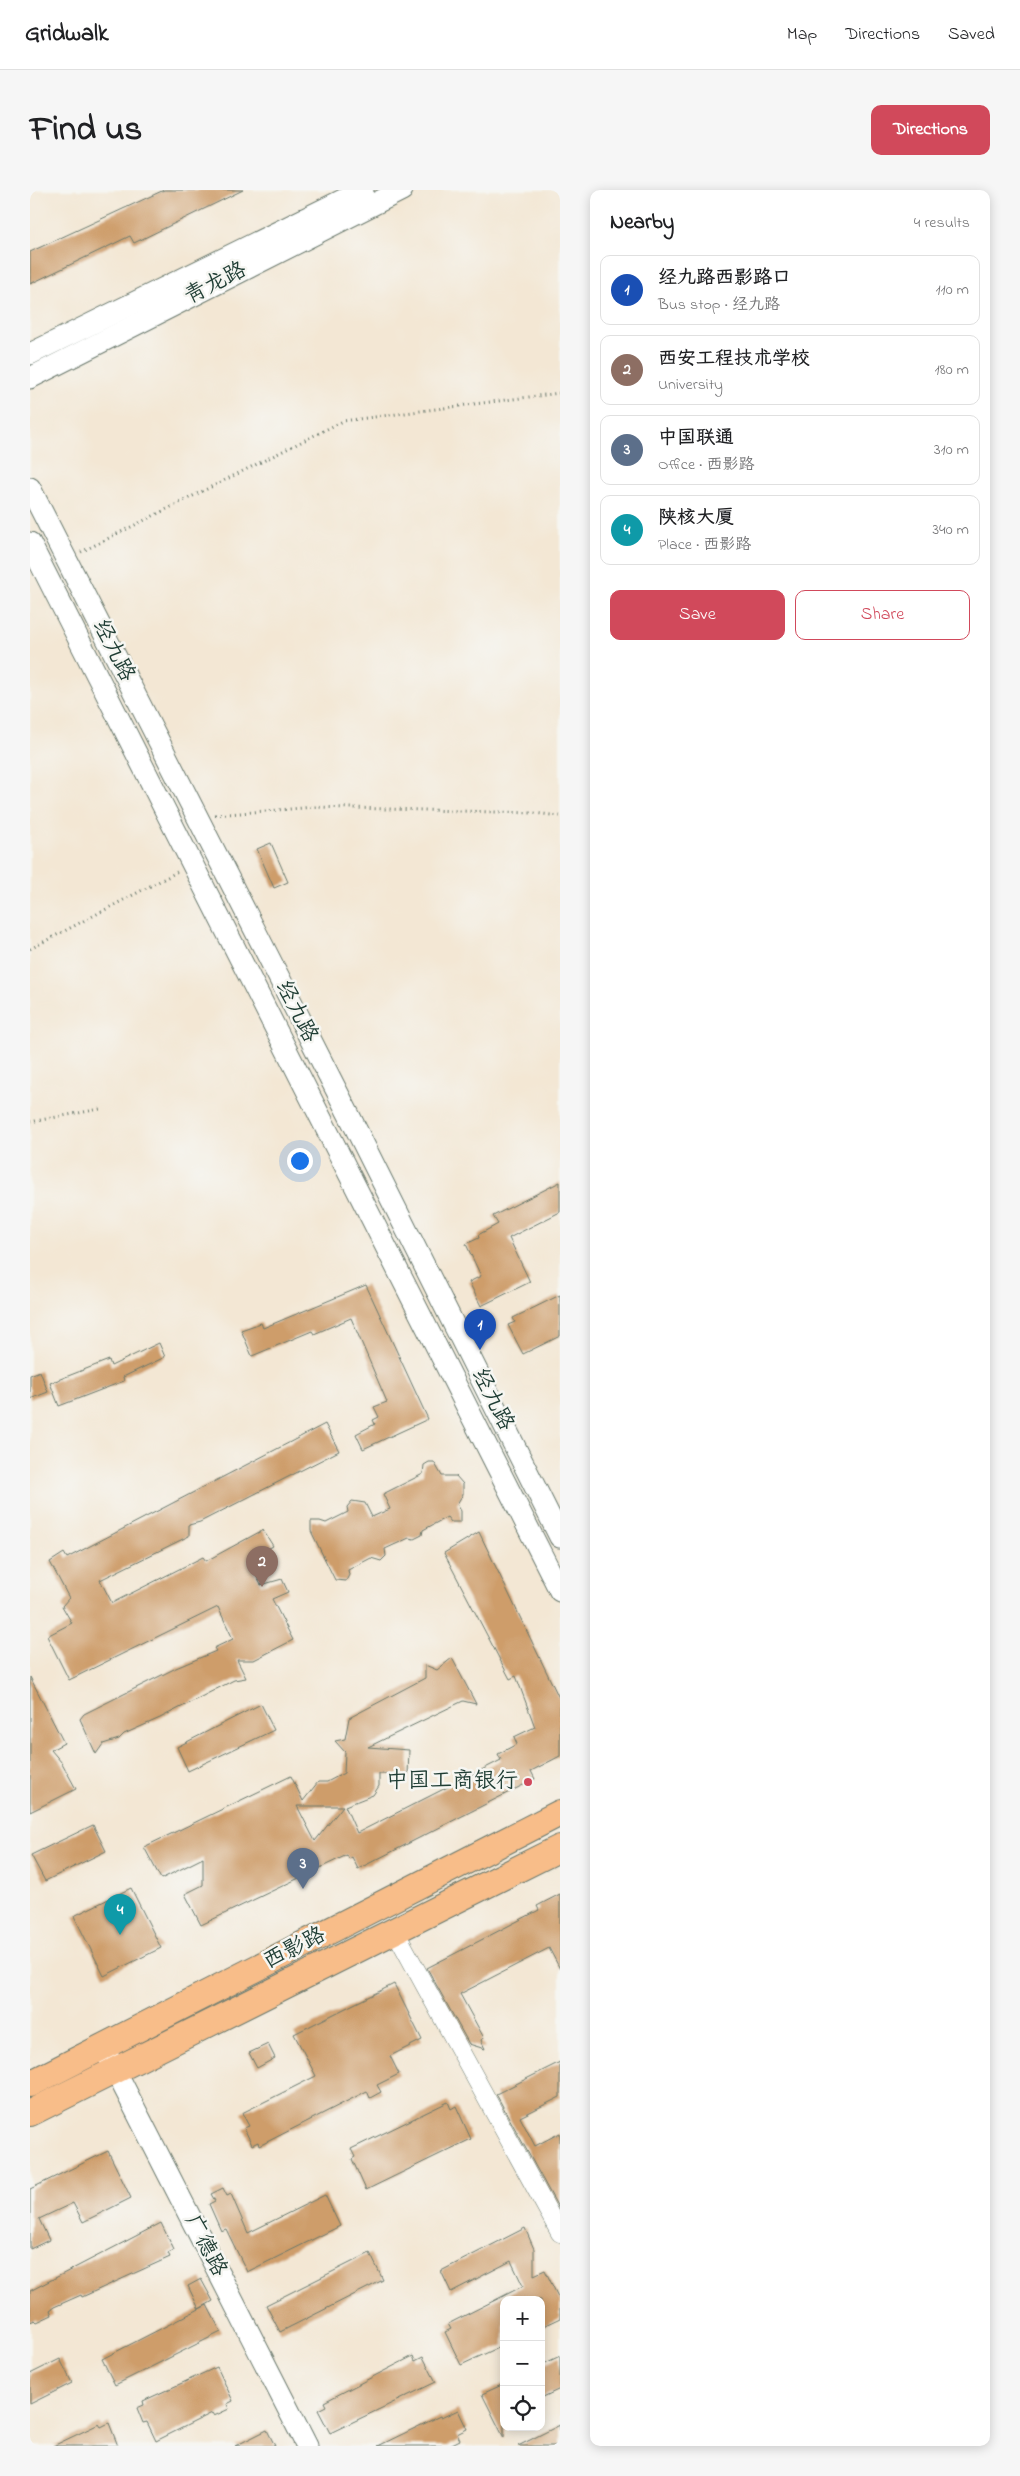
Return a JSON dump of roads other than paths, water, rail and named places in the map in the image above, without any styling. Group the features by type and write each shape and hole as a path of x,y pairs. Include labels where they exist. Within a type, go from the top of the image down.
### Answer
{"main road":[{"name":"西影路","path":"30,2113 109,2058 560,1813"},
{"name":"西影路","path":"30,2084 109,2058 395,1931 560,1848"}],"street":[{"name":"青龙路","path":"30,354 364,194 402,190"},
{"name":"青龙路","path":"30,378 364,194"},
{"name":"经九路","path":"30,488 351,1119 560,1537"},
{"name":"经九路","path":"30,543 560,1591"},
{"path":"395,1931 560,2233"},
{"name":"广德路","path":"109,2058 307,2446"}],"place":[{"name":"经九路西影路口","path":"480,1350"},
{"name":"西安工程技术学校","path":"262,1587"},
{"name":"中国工商银行","path":"528,1782"},
{"name":"中国联通","path":"303,1889"},
{"name":"陕核大厦","path":"120,1935"}]}
